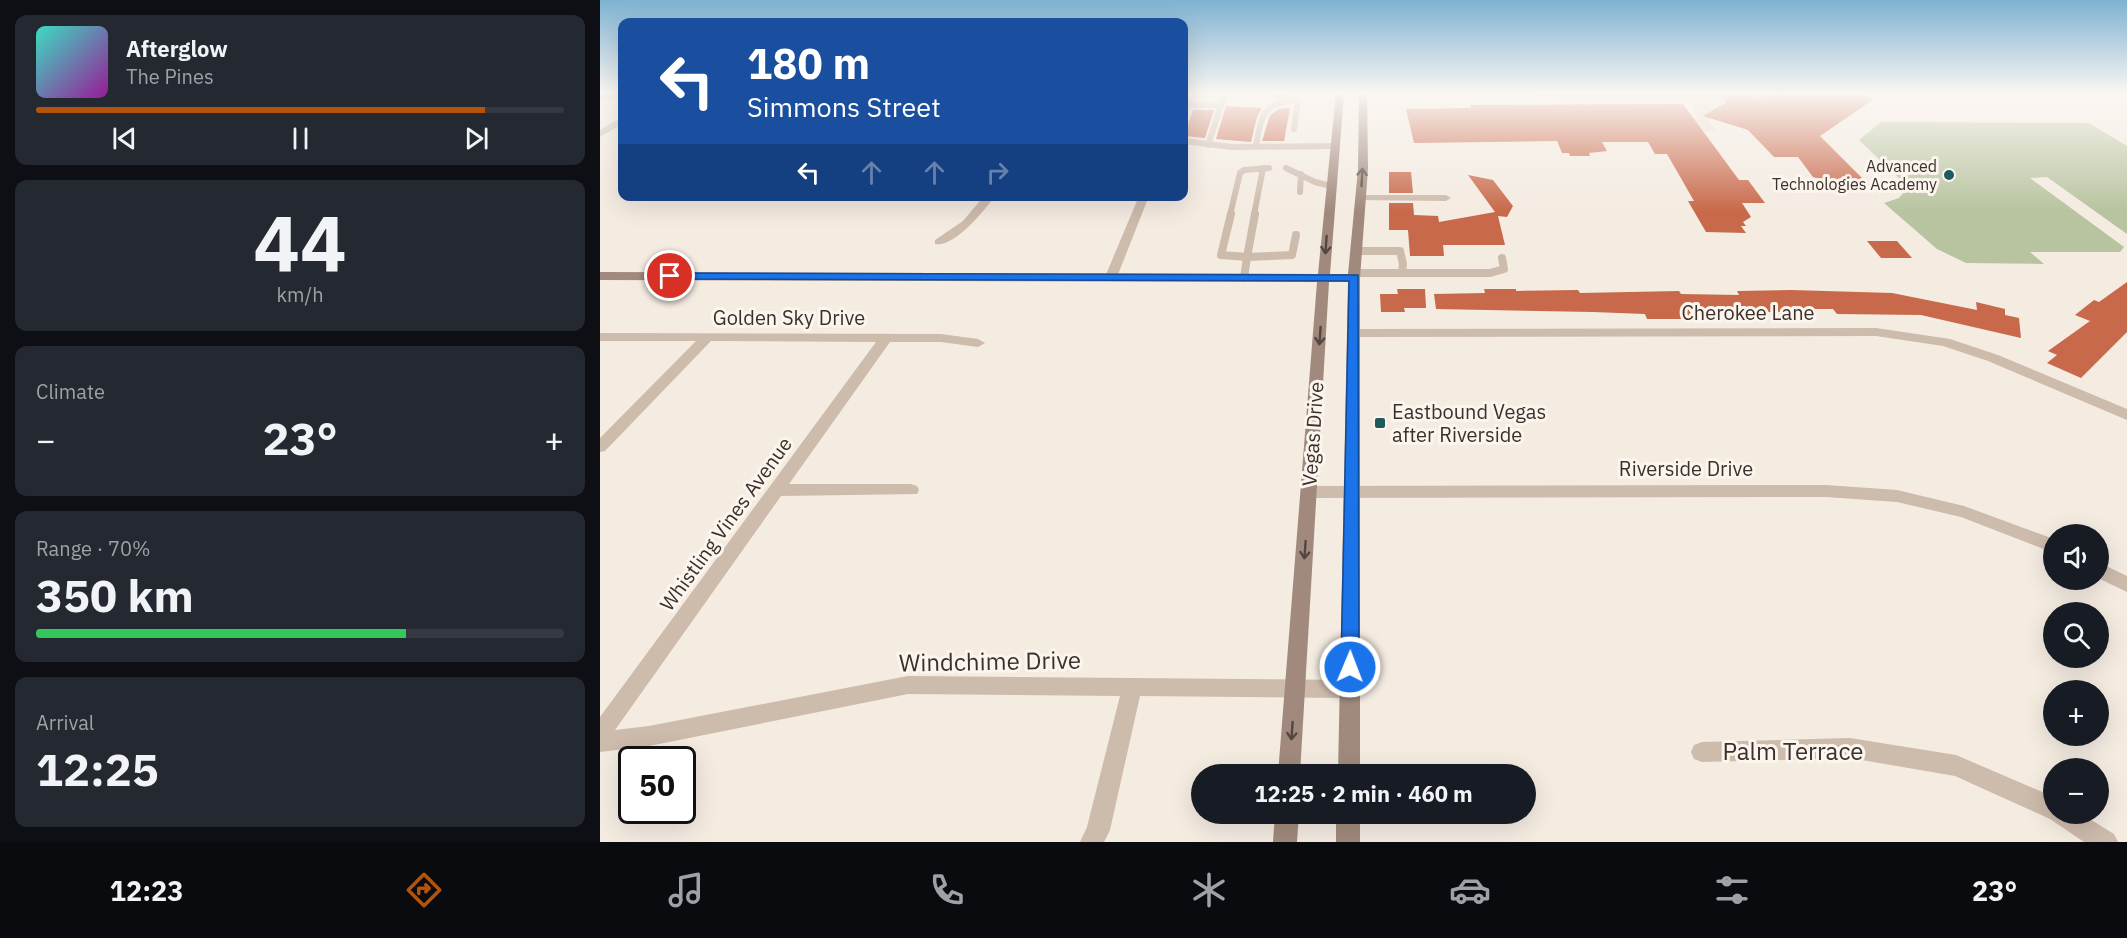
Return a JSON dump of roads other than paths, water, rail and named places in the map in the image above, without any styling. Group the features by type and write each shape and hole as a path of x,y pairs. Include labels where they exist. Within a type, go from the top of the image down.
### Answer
{"main road":[{"name":"Vegas Drive","path":"1290,764 1331,186 1338,132"},
{"name":"Vegas Drive","path":"1349,764 1355,275 1361,198 1362,132"},
{"path":"600,276 1324,278 1355,275"},
{"path":"1285,842 1286,824"},
{"path":"1348,824 1348,842"}],"street":[{"path":"1361,198 1446,198"},
{"path":"939,242 967,224 986,201"},
{"path":"1111,277 1142,201"},
{"name":"Cherokee Lane","path":"1354,333 1876,332 1945,342 2123,408"},
{"name":"Golden Sky Drive","path":"600,337 942,338 978,343"},
{"path":"600,447 708,337"},
{"name":"Whistling Vines Avenue","path":"600,734 886,338"},
{"path":"776,490 911,490"},
{"name":"Riverside Drive","path":"1309,492 1826,491 1897,496 1964,512 2043,542"},
{"path":"2109,576 2127,585"},
{"name":"Windchime Drive","path":"600,742 649,736 908,685 1349,689"},
{"path":"1092,842 1098,830 1132,687"},
{"name":"Palm Terrace","path":"1702,752 1850,748 1956,766 2043,804"},
{"path":"2077,824 2106,842"}],"lane":[{"path":"1208,145 1212,132"},
{"path":"1256,146 1259,132"},
{"path":"1188,142 1208,145 1337,146"},
{"path":"1244,278 1247,257 1266,168 1244,170 1240,173 1221,255 1247,257 1292,255 1296,235"},
{"path":"1286,168 1315,182 1331,186"},
{"path":"1300,192 1301,174"},
{"path":"1358,251 1400,251 1403,264 1402,273"},
{"path":"1355,275 1490,273 1504,269 1502,258"}],"place":[{"name":"Advanced Technologies Academy","path":"1949,175"},
{"name":"Eastbound Vegas after Riverside","path":"1380,423"}]}
